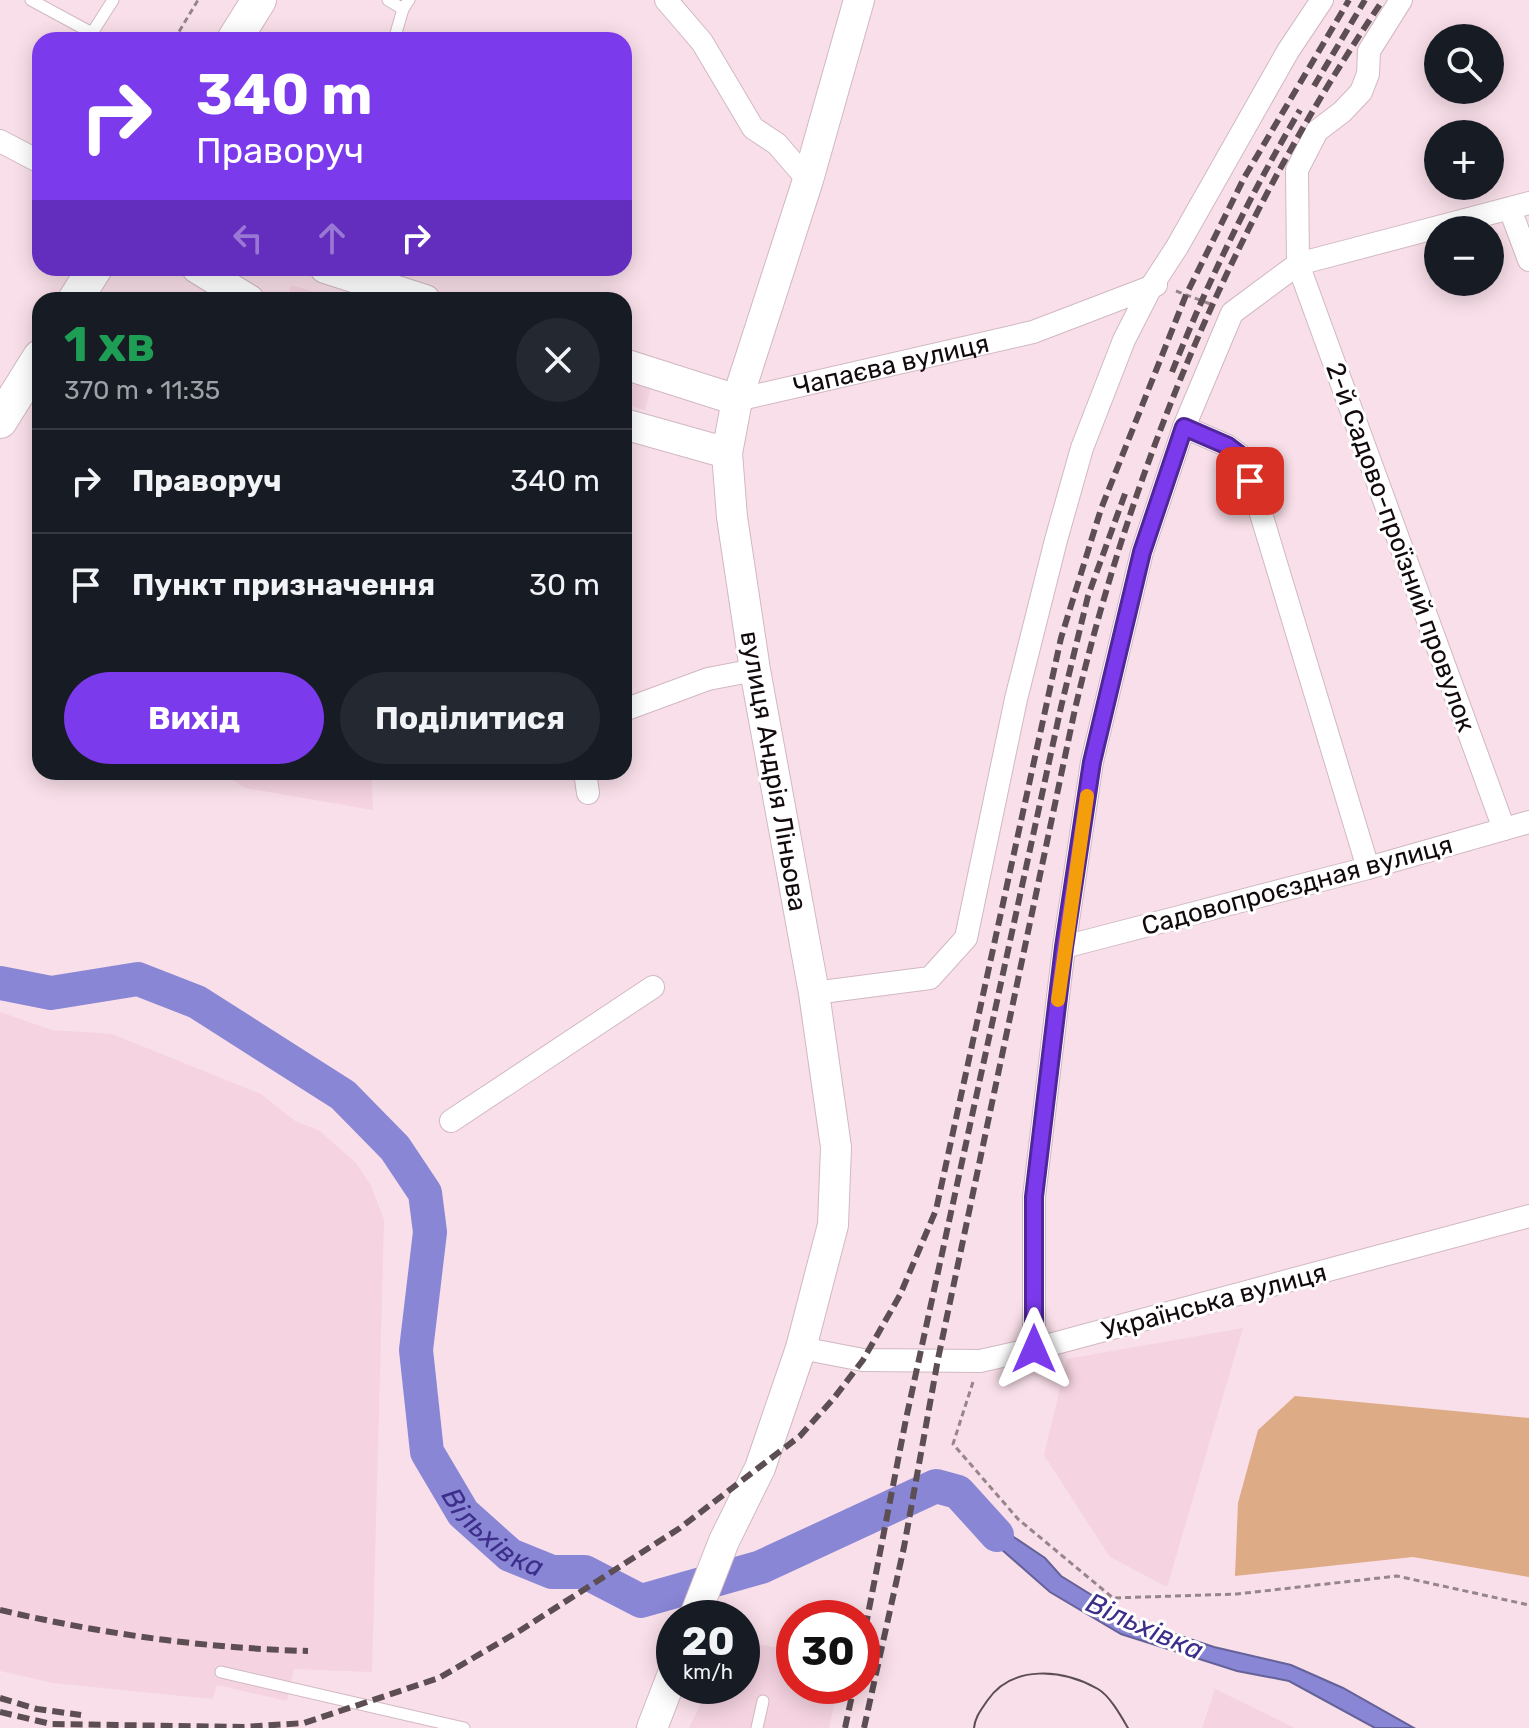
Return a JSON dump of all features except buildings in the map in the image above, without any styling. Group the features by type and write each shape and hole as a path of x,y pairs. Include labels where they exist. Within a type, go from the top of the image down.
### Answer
{"main road":[{"path":"239,32 259,0"},
{"path":"0,421 32,370"}],"street":[{"path":"666,0 702,42 753,128 777,144 808,180"},
{"name":"вулиця Андрія Ліньова","path":"701,1600 724,1541 760,1468 801,1348 833,1225 836,1147 814,993 755,670 732,517 727,453 737,400 808,180 859,0"},
{"path":"814,993 930,978 966,938 1016,699 1078,464 1124,340 1288,51 1322,0"},
{"name":"2-й Садово-проїзний провулок","path":"1401,0 1369,51 1368,74 1361,92 1317,131 1297,170 1298,264 1504,829"},
{"path":"0,141 32,158"},
{"path":"1034,1349 1034,1197 1064,947 1096,747 1142,552 1184,427 1232,313 1298,264 1520,206 1529,260"},
{"path":"216,276 238,292"},
{"path":"350,276 400,292"},
{"name":"Чапаєва вулиця","path":"737,400 1033,332 1154,286"},
{"path":"632,367 737,400"},
{"path":"632,426 727,453"},
{"path":"1184,427 1228,446 1240,455 1259,507 1368,868"},
{"path":"632,707 708,679 755,670"},
{"name":"Садовопроєздная вулиця","path":"1064,947 1368,868 1529,822"},
{"path":"451,1121 653,987"},
{"name":"Українська вулиця","path":"801,1348 863,1360 980,1361 1529,1216"},
{"path":"652,1728 661,1704"}],"lane":[{"path":"31,0 90,32"},
{"path":"93,32 113,0"},
{"path":"388,0 406,4 397,32"},
{"path":"221,1672 464,1728"},
{"path":"757,1728 763,1701"}],"path":[{"path":"179,32 198,0"},
{"path":"1154,286 1232,313"},
{"path":"976,1373 953,1444 1018,1519 1113,1598 1237,1594 1397,1576 1529,1605"}],"shaded area":[{"path":"291,285 315,292 289,292"},
{"path":"632,380 652,385 645,410 632,406"},
{"path":"232,780 371,780 373,810 245,788"},
{"path":"0,1012 52,1030 112,1034 261,1094 295,1121 320,1131 356,1163 371,1186 384,1220 372,1672 294,1669 287,1701 217,1685 212,1699 53,1683 0,1671"},
{"path":"1243,1328 1167,1587 1110,1557 1044,1455 1067,1359"},
{"path":"1295,1396 1529,1418 1529,1577 1413,1557 1235,1576 1238,1503 1258,1430"},
{"path":"760,1644 776,1648 776,1704 834,1704 829,1728 689,1728 700,1704 760,1704"},
{"path":"1215,1689 1295,1728 1202,1728"}],"water":[{"path":"972,1499 990,1521 1045,1558 1061,1576 1132,1620 1214,1647 1291,1665 1343,1688 1414,1728 1375,1728 1289,1681 1237,1671 1121,1634 1050,1592 968,1520 958,1507"}],"waterway":[{"name":"Вільхівка","path":"0,983 51,993 138,979 197,1002 343,1095 395,1148 425,1193 430,1232 416,1350 427,1452 463,1513 510,1555 552,1572 585,1572 641,1601 761,1567 936,1486 958,1492 997,1535"}],"tram line":[{"path":"974,1728 987,1701 998,1689 1010,1681 1039,1674 1069,1677 1098,1689 1111,1701 1128,1728"}],"railway":[{"path":"0,1712 51,1724 244,1727 304,1723 439,1678 521,1630 680,1528 800,1436 834,1398 863,1360 900,1295 936,1210 1061,638 1101,509 1186,295 1244,178 1349,0"},
{"path":"1314,86 1365,0"},
{"path":"864,1728 904,1547 938,1359 1075,709 1099,615 1160,431 1237,252 1282,165 1383,0"},
{"path":"1172,372 1231,239 1300,110"},
{"path":"871,1600 906,1419 1061,707 1088,596 1126,491"},
{"path":"0,1610 153,1638 230,1647 308,1651"},
{"path":"0,1698 37,1709 81,1715"},
{"path":"845,1728 850,1704"}],"slow traffic":[{"path":"1058,1000 1087,796"}],"route":[{"path":"1034,1349 1034,1197 1064,947 1092,762 1142,552 1184,427 1228,446 1240,455 1250,481"}]}
